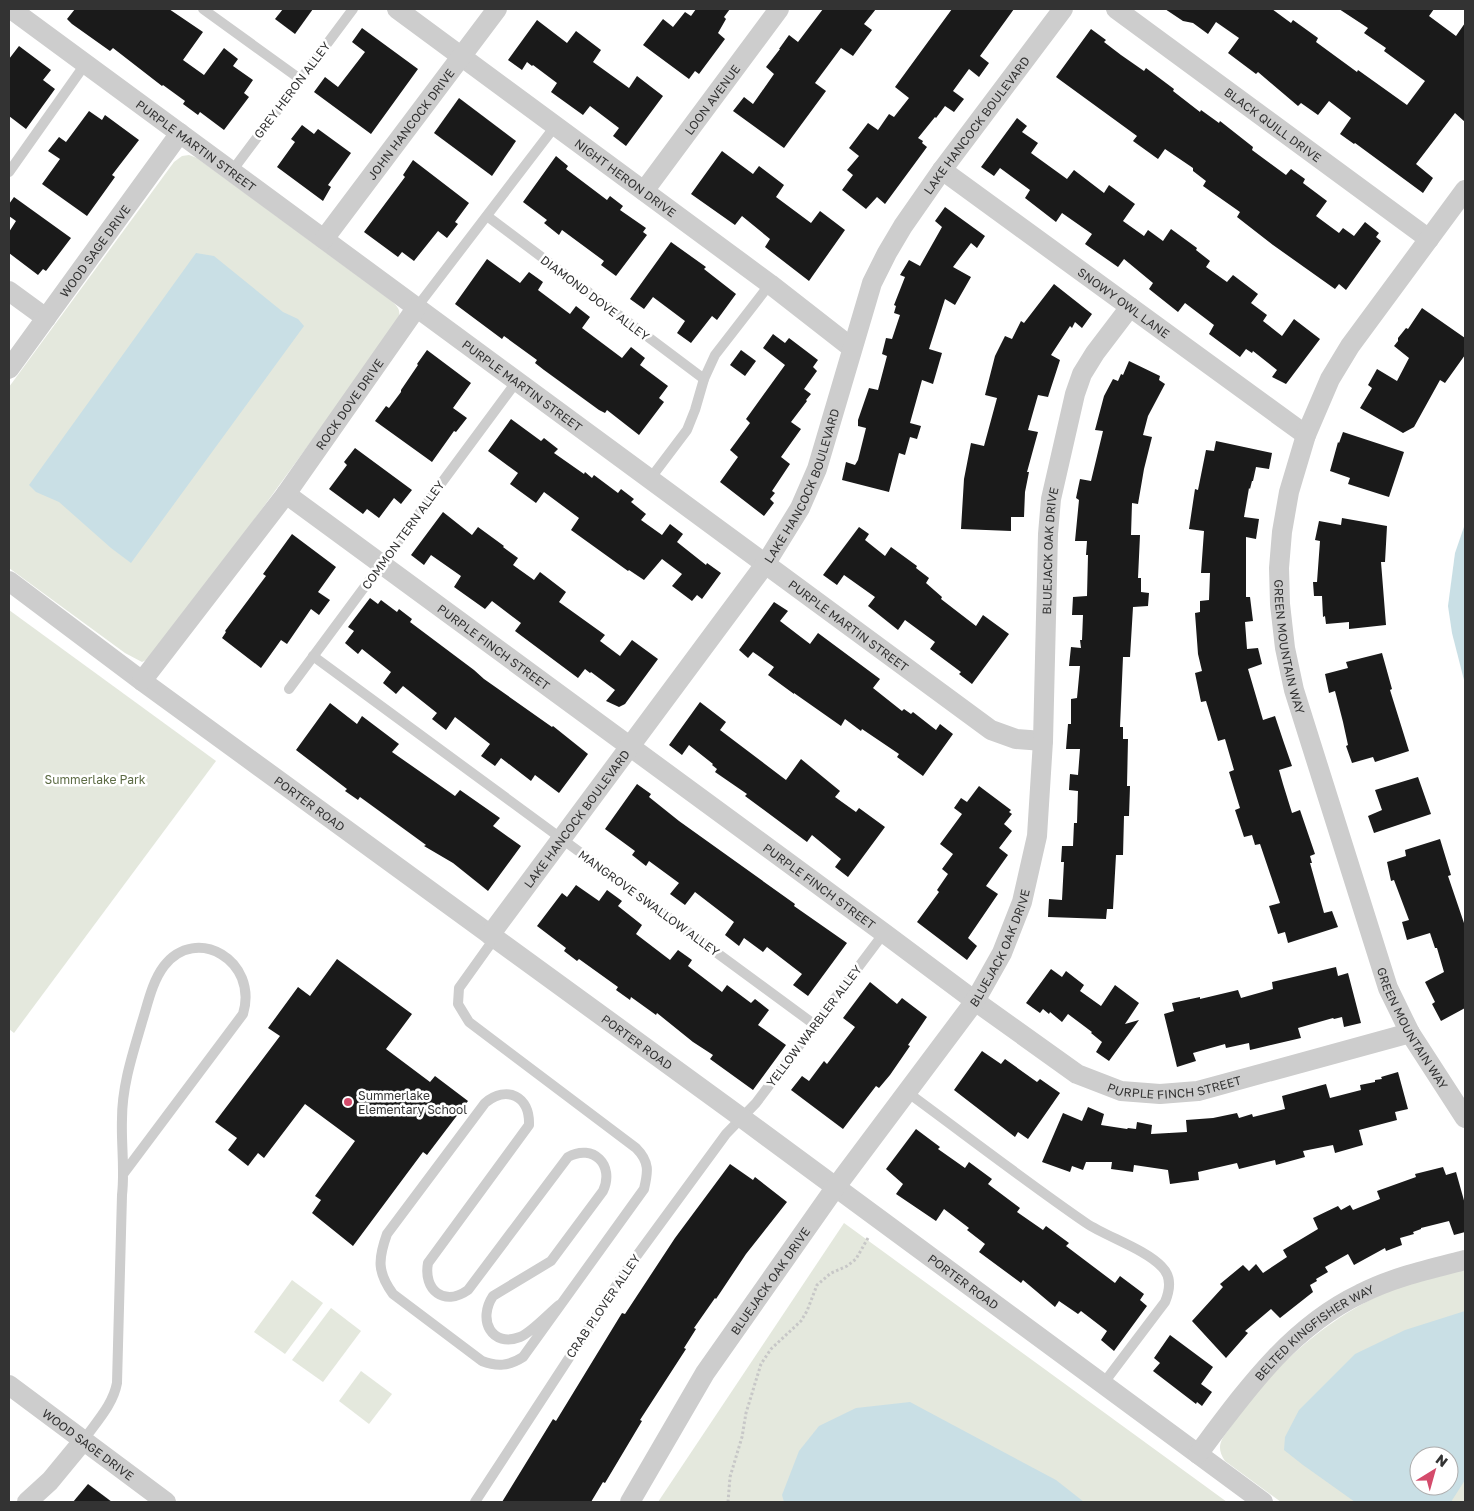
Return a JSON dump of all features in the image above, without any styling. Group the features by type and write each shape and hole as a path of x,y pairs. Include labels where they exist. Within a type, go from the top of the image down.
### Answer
{"street":[{"name":"PURPLE MARTIN STREET","path":"11,9 991,730 1016,738 1043,741"},
{"name":"NIGHT HERON DRIVE","path":"397,9 770,284 852,348"},
{"name":"JOHN HANCOCK DRIVE","path":"324,239 496,9"},
{"name":"LOON AVENUE","path":"644,191 779,9"},
{"name":"LAKE HANCOCK BOULEVARD","path":"492,937 630,746 766,563 800,508 817,469 852,348 876,275 903,226 942,170 1063,9"},
{"name":"BLACK QUILL DRIVE","path":"1116,9 1429,239"},
{"name":"WOOD SAGE DRIVE","path":"9,369 180,132"},
{"name":"SNOWY OWL LANE","path":"942,170 1306,435"},
{"name":"GREEN MOUNTAIN WAY","path":"1465,190 1350,346 1330,379 1306,435 1289,492 1278,568 1285,648 1294,690 1388,988 1410,1033 1465,1118"},
{"path":"9,291 46,318"},
{"name":"ROCK DOVE DRIVE","path":"142,681 286,494 417,307"},
{"name":"BLUEJACK OAK DRIVE","path":"630,1502 705,1373 835,1188 975,1001 1002,953 1022,902 1037,836 1043,741 1048,534 1051,499 1075,394 1082,374 1095,353 1130,307"},
{"name":"PURPLE FINCH STREET","path":"286,494 1077,1074 1121,1090 1160,1094 1198,1091 1410,1033"},
{"name":"PORTER ROAD","path":"9,581 142,681 742,1118 1263,1502"},
{"name":"BELTED KINGFISHER WAY","path":"1198,1454 1249,1386 1280,1352 1316,1321 1360,1294 1406,1276 1465,1260"},
{"name":"WOOD SAGE DRIVE","path":"9,1385 166,1502"},
{"path":"27,1502 50,1481 83,1441"}],"lane":[{"path":"204,9 300,79"},
{"name":"GREY HERON ALLEY","path":"232,171 353,9"},
{"path":"9,172 86,63"},
{"name":"ROCK DOVE DRIVE","path":"417,307 556,125"},
{"name":"DIAMOND DOVE ALLEY","path":"487,216 704,380"},
{"path":"650,479 687,430 714,355 770,284"},
{"name":"COMMON TERN ALLEY","path":"289,688 517,381"},
{"name":"MANGROVE SWALLOW ALLEY","path":"313,656 815,1025"},
{"name":"YELLOW WARBLER ALLEY","path":"742,1118 756,1103 884,933"},
{"path":"492,937 459,988 458,1004 469,1022 636,1148 645,1157 648,1173 644,1189 522,1357 513,1363 502,1365 482,1360 393,1294 386,1285 382,1275 380,1264 381,1251 387,1234 485,1103 492,1097 501,1094 512,1095 520,1099 526,1107 529,1115 529,1125 428,1262 426,1273 428,1283 435,1292 444,1296 453,1297 461,1295 468,1290 568,1158 576,1152 585,1152 593,1154 600,1159 605,1167 607,1183 603,1191 550,1261 493,1296 487,1305 485,1317 488,1328 496,1336 505,1340 514,1339 522,1336 559,1305"},
{"path":"83,1441 109,1406 117,1383 124,1172 123,1095 131,1061 153,985 165,965 180,952 204,948 218,952 232,962 243,978 247,992 243,1014 124,1172"},
{"path":"907,1092 1087,1224 1153,1260 1163,1268 1168,1278 1169,1292 1164,1302 1103,1384"},
{"name":"CRAB PLOVER ALLEY","path":"475,1502 627,1269 726,1134 742,1118"}],"path":[{"path":"728,1502 731,1471 761,1364 771,1349 800,1321 807,1310 817,1285 830,1273 847,1266 856,1259 868,1238"}],"green space":[{"path":"189,155 197,158 389,299 398,308 399,317 395,326 155,656 142,662 125,653 9,568 9,387 174,162 182,156"},
{"name":"Summerlake Park","path":"9,610 216,761 14,1033 9,1029"},
{"path":"844,1223 1227,1502 658,1502"},
{"path":"1465,1268 1465,1502 1281,1502 1225,1461 1221,1455 1220,1448 1224,1436 1256,1393 1291,1356 1324,1329 1360,1305 1379,1295 1424,1279"},
{"path":"292,1280 323,1303 285,1354 254,1332"},
{"path":"331,1308 361,1331 323,1382 292,1360"},
{"path":"361,1371 392,1394 369,1424 339,1401"}],"water":[{"path":"196,253 214,256 283,312 298,319 304,326 131,563 59,502 36,492 29,485"},
{"path":"1465,524 1465,684 1452,633 1448,606 1455,553"},
{"path":"1465,1311 1465,1480 1459,1489 1459,1446 1409,1446 1409,1496 1455,1496 1451,1502 1355,1502 1284,1450 1285,1437 1299,1410 1355,1354 1405,1330"},
{"path":"910,1402 1056,1480 1084,1502 784,1502 782,1495 799,1451 819,1426 856,1408"}],"building":[{"path":"75,9 169,9 203,32 183,60 204,75 224,48 238,59 233,66 253,80 244,93 249,97 224,130 200,112 198,115 183,104 185,101 162,86 113,48 110,51 72,24 67,19"},
{"path":"283,9 313,9 295,34 275,19"},
{"path":"696,9 730,9 724,17 726,19 718,33 725,39 699,74 695,71 689,79 643,45 663,19 673,27 685,12 691,16"},
{"path":"823,9 876,9 864,24 872,30 853,56 841,48 815,83 826,91 784,148 733,111 744,97 753,104 774,74 766,67 789,35 798,42"},
{"path":"952,9 1014,9 980,56 989,63 979,77 969,69 953,91 964,99 954,112 945,106 918,138 927,147 885,204 877,197 866,209 842,190 853,175 847,170 859,156 849,148 868,123 878,130 889,114 894,117 909,98 895,87"},
{"path":"1165,9 1272,9 1291,23 1293,20 1318,38 1316,42 1407,105 1425,81 1384,51 1386,48 1364,33 1368,28 1339,9 1434,9 1429,16 1456,36 1465,23 1465,122 1455,113 1416,164 1433,178 1423,193 1340,134 1351,118 1329,101 1318,115 1301,103 1298,106 1258,72 1256,74 1228,53 1239,38 1216,22 1208,34 1193,23 1183,21"},
{"path":"537,20 567,43 576,31 601,50 593,62 629,88 637,76 663,96 626,146 613,136 619,128 590,106 583,115 551,92 557,83 533,65 527,62 522,70 508,60"},
{"path":"362,28 418,69 371,134 314,92 325,77 338,87 365,52 352,42"},
{"path":"1091,29 1106,40 1104,42 1121,55 1144,71 1146,68 1174,89 1173,91 1200,112 1201,110 1219,123 1220,121 1253,147 1252,150 1286,175 1291,169 1305,179 1303,183 1327,201 1316,216 1339,233 1343,228 1354,236 1365,222 1379,233 1376,237 1381,241 1346,290 1339,284 1335,289 1237,217 1240,212 1203,186 1206,181 1193,171 1193,168 1165,149 1158,159 1133,141 1137,136 1056,77"},
{"path":"19,46 51,70 43,80 55,89 26,129 9,116 9,59"},
{"path":"459,98 516,141 492,176 434,133"},
{"path":"89,111 102,120 105,115 139,140 112,175 115,177 87,216 42,184 60,159 48,151 59,137 66,142"},
{"path":"1017,118 1027,126 1022,132 1038,143 1031,153 1067,179 1074,170 1104,193 1109,185 1135,204 1123,221 1144,236 1148,230 1163,241 1171,229 1197,248 1196,250 1210,261 1206,267 1227,282 1233,275 1258,294 1251,303 1267,315 1263,321 1282,336 1294,319 1320,339 1286,384 1272,377 1277,370 1253,351 1252,353 1246,349 1240,357 1209,334 1214,325 1185,303 1178,312 1149,289 1153,283 1124,259 1118,267 1085,244 1092,234 1062,213 1056,222 1025,198 1030,190 1000,168 994,176 981,167"},
{"path":"302,125 314,134 318,129 351,153 328,185 331,187 323,201 277,167 295,142 291,139"},
{"path":"722,151 753,174 759,166 784,185 776,197 811,223 820,211 845,230 809,281 765,247 770,239 742,216 735,225 691,194"},
{"path":"556,156 568,166 566,169 607,200 610,196 623,206 620,210 646,228 643,232 647,235 616,276 601,265 604,261 562,230 559,235 544,223 547,220 523,202"},
{"path":"413,160 469,203 455,222 458,224 447,238 438,231 414,261 402,252 398,257 364,232 405,177 403,175"},
{"path":"14,197 71,238 46,271 43,269 38,275 9,253 9,232 16,221 9,216 9,204"},
{"path":"945,207 985,236 977,248 971,243 953,267 971,277 955,305 945,299 929,349 942,353 933,384 922,380 910,423 921,426 917,439 910,437 905,455 899,453 889,492 842,480 846,462 855,465 858,460 866,428 858,426 858,420 869,388 878,390 887,356 882,354 886,338 892,339 900,315 894,313 896,306 894,305 905,277 900,275 909,260 920,266 942,227 935,221"},
{"path":"671,242 706,267 704,269 736,294 717,320 712,316 691,343 677,333 685,321 653,297 644,309 630,299"},
{"path":"487,259 520,283 529,272 543,282 538,290 570,314 576,306 590,317 582,328 622,358 631,347 645,358 640,365 668,386 659,398 664,402 639,435 607,410 605,413 599,410 535,363 537,360 504,336 502,339 455,304"},
{"path":"1054,284 1092,314 1082,328 1075,322 1072,328 1070,326 1051,355 1060,360 1048,397 1038,395 1028,430 1038,432 1027,472 1029,472 1025,492 1024,517 1011,517 1011,531 961,529 964,479 971,443 984,446 997,398 985,395 995,356 1005,336 1012,339 1021,321 1024,323"},
{"path":"1422,308 1465,338 1465,355 1445,383 1440,380 1414,427 1403,433 1360,408 1372,388 1368,385 1377,369 1397,381 1409,358 1394,346 1398,338 1406,328 1408,329"},
{"path":"773,334 785,343 789,338 818,360 813,367 817,371 804,389 811,394 791,422 801,429 781,457 790,464 772,491 775,493 770,499 774,503 764,516 720,482 738,457 730,450 750,423 746,419 785,365 763,348"},
{"path":"427,350 471,383 453,408 467,418 456,432 454,431 432,462 375,421 386,406 389,408 401,392"},
{"path":"741,350 756,361 745,376 730,365"},
{"path":"1129,361 1160,376 1159,380 1165,384 1148,416 1143,435 1152,437 1138,504 1132,503 1131,535 1140,535 1138,578 1141,578 1141,592 1149,593 1148,606 1133,607 1130,657 1123,657 1120,727 1123,727 1123,739 1128,739 1127,786 1130,786 1129,816 1124,816 1123,855 1116,855 1113,909 1107,909 1106,919 1048,917 1049,899 1062,900 1064,862 1061,862 1062,846 1073,846 1074,823 1077,823 1078,791 1069,790 1070,774 1078,775 1080,749 1066,749 1068,724 1071,724 1071,699 1077,698 1080,666 1069,666 1071,647 1081,648 1083,615 1072,615 1073,597 1087,596 1088,555 1086,555 1087,541 1075,541 1079,500 1076,498 1080,479 1091,481 1103,431 1095,430 1104,396 1113,379 1118,381 1121,374 1123,375"},
{"path":"511,419 541,441 544,438 558,449 554,453 584,474 585,472 592,478 594,475 618,493 621,489 634,499 631,502 646,514 641,520 662,535 670,524 683,534 677,542 706,565 707,563 721,573 702,599 697,595 692,601 672,586 682,574 662,559 644,580 628,571 571,530 579,518 544,492 536,503 510,484 518,473 488,451"},
{"path":"1343,432 1404,452 1389,497 1348,484 1350,478 1330,471 1338,442"},
{"path":"1216,441 1272,453 1269,469 1256,467 1253,481 1249,488 1244,517 1259,519 1256,539 1246,537 1246,597 1250,597 1253,621 1245,622 1247,649 1258,648 1262,664 1248,669 1263,720 1275,716 1292,766 1279,770 1283,784 1292,813 1300,810 1315,854 1310,856 1312,863 1310,863 1324,913 1332,911 1338,927 1288,943 1285,932 1278,934 1269,906 1280,903 1260,844 1255,845 1252,835 1244,837 1235,810 1240,808 1229,772 1234,770 1225,739 1218,741 1206,701 1201,702 1195,673 1202,671 1198,654 1195,613 1200,612 1200,601 1209,600 1210,573 1201,573 1204,531 1189,529 1195,489 1198,490 1206,450 1214,451"},
{"path":"355,448 412,490 401,504 394,498 379,518 367,509 363,514 329,489 347,465 344,462"},
{"path":"443,512 472,535 478,527 504,546 518,558 513,565 534,580 540,572 566,592 559,602 605,635 600,641 620,656 632,640 658,659 625,704 619,707 606,701 615,690 585,669 578,678 515,631 521,623 492,601 485,609 454,587 461,576 431,555 424,565 411,555"},
{"path":"1342,518 1387,526 1385,562 1381,562 1386,625 1349,629 1349,622 1326,624 1325,616 1323,617 1322,596 1314,596 1313,582 1317,582 1320,541 1315,540 1319,521 1341,525"},
{"path":"859,527 869,534 865,540 885,556 891,547 917,566 916,568 929,578 926,583 942,597 941,599 976,626 983,615 1009,634 972,684 959,674 961,672 930,649 935,642 905,620 898,630 868,606 875,597 844,575 837,585 823,575"},
{"path":"292,534 336,567 318,592 330,600 319,615 311,609 287,644 281,640 261,668 222,638 225,631 266,576 263,574"},
{"path":"370,598 378,604 381,600 397,612 399,609 412,619 410,622 484,679 553,726 588,754 559,793 535,775 531,781 501,758 495,766 481,756 490,744 455,717 446,730 432,719 437,713 403,686 396,694 383,683 391,672 362,649 358,654 345,643 354,631 348,627"},
{"path":"774,602 788,611 780,621 810,644 818,633 880,679 873,688 902,711 904,709 911,714 913,712 936,730 940,724 953,734 923,776 897,757 899,754 862,729 861,731 845,719 841,726 794,694 768,675 774,667 753,652 748,658 739,650"},
{"path":"1382,653 1392,689 1390,690 1409,751 1375,762 1373,757 1352,763 1346,746 1348,745 1335,691 1329,693 1325,674 1348,668 1346,662"},
{"path":"700,702 726,722 720,730 786,780 801,759 840,791 835,797 856,812 859,808 885,827 848,877 835,867 841,859 812,835 807,842 745,796 747,794 715,772 717,769 713,764 689,745 682,755 669,745"},
{"path":"330,703 357,724 362,716 399,744 392,752 455,796 460,790 500,818 493,826 521,846 488,891 453,863 424,846 426,845 360,797 358,800 345,791 347,789 296,750"},
{"path":"1418,777 1431,814 1374,833 1368,816 1382,810 1375,790"},
{"path":"637,784 651,794 649,797 679,821 847,943 808,996 793,985 802,974 767,947 763,952 744,938 739,946 725,935 734,922 695,892 685,905 670,894 679,883 649,861 646,866 632,855 635,851 605,829"},
{"path":"979,786 1011,810 1009,812 1012,814 1004,824 1012,831 999,848 1008,855 986,886 998,894 968,938 977,946 967,960 917,922 939,892 937,890 948,874 942,869 953,854 940,844 962,814 954,808 961,798 967,802"},
{"path":"1440,839 1451,875 1448,876 1465,926 1465,1008 1441,1021 1432,1004 1435,1002 1425,982 1444,972 1437,948 1435,948 1430,933 1407,940 1402,922 1409,920 1394,880 1391,881 1387,862 1406,856 1405,850"},
{"path":"576,885 599,901 607,890 622,901 618,906 642,925 636,934 670,960 678,950 692,960 688,966 722,992 727,985 751,1003 755,999 769,1010 758,1025 786,1045 753,1090 710,1059 713,1055 693,1042 657,1013 656,1015 631,997 630,1000 616,990 618,987 579,959 577,961 564,951 566,948 537,926 562,893 567,897"},
{"name":"Summerlake Elementary School","path":"337,959 412,1014 386,1049 430,1082 435,1076 468,1101 427,1155 423,1152 353,1246 312,1213 321,1200 315,1196 355,1141 305,1104 264,1158 258,1153 248,1166 228,1150 237,1138 215,1122 280,1036 268,1028 298,987 310,996"},
{"path":"1336,967 1338,976 1348,973 1361,1023 1344,1027 1342,1017 1333,1018 1298,1028 1301,1038 1250,1050 1249,1043 1226,1048 1225,1044 1193,1053 1196,1061 1177,1067 1164,1014 1174,1011 1172,1003 1238,990 1241,998 1273,989 1272,982"},
{"path":"1051,969 1062,977 1066,971 1084,985 1080,991 1101,1006 1115,985 1139,1003 1125,1024 1139,1020 1109,1061 1096,1052 1102,1042 1068,1014 1062,1022 1050,1012 1049,1014 1043,1009 1040,1013 1026,1003"},
{"path":"870,982 897,1004 902,998 927,1017 890,1075 879,1088 876,1086 843,1129 791,1090 802,1076 809,1081 824,1061 827,1064 855,1027 843,1018"},
{"path":"982,1051 1001,1064 1005,1059 1037,1082 1040,1079 1060,1093 1028,1139 1018,1132 1015,1137 954,1090"},
{"path":"1398,1072 1408,1109 1395,1112 1397,1120 1359,1130 1363,1145 1335,1153 1333,1145 1303,1151 1305,1157 1276,1165 1275,1160 1239,1169 1237,1163 1198,1172 1199,1180 1170,1184 1168,1170 1134,1165 1133,1172 1111,1169 1112,1162 1086,1162 1083,1170 1072,1166 1070,1172 1042,1162 1063,1113 1082,1121 1088,1107 1104,1114 1101,1125 1136,1129 1137,1122 1152,1125 1151,1134 1187,1132 1186,1120 1213,1118 1237,1113 1239,1118 1252,1114 1253,1117 1285,1109 1282,1096 1326,1084 1330,1098 1361,1090 1360,1085 1375,1082 1375,1080 1382,1079 1381,1077"},
{"path":"916,1129 940,1147 938,1149 965,1168 969,1162 992,1179 988,1184 1020,1208 1017,1212 1043,1230 1046,1226 1069,1243 1066,1246 1115,1283 1120,1276 1144,1294 1140,1300 1147,1306 1114,1351 1101,1340 1107,1331 1081,1311 1078,1314 1059,1301 1055,1307 1023,1280 1021,1283 979,1252 985,1244 967,1230 969,1228 944,1209 936,1221 896,1194 903,1184 886,1169"},
{"path":"730,1164 753,1180 755,1177 787,1202 746,1254 694,1328 696,1329 684,1348 686,1349 640,1420 642,1421 605,1483 603,1482 591,1502 502,1502 553,1419 556,1421 622,1313 625,1314 675,1238"},
{"path":"1443,1167 1446,1175 1456,1172 1465,1204 1465,1232 1454,1235 1449,1221 1421,1228 1413,1232 1414,1234 1400,1238 1402,1245 1386,1251 1385,1248 1354,1265 1348,1254 1325,1267 1328,1272 1310,1285 1313,1292 1280,1318 1271,1309 1245,1331 1248,1333 1226,1358 1192,1321 1223,1287 1220,1284 1243,1265 1249,1271 1256,1264 1263,1273 1287,1257 1283,1250 1318,1229 1313,1218 1338,1206 1341,1210 1350,1205 1353,1210 1380,1199 1377,1191 1416,1177 1415,1174"},
{"path":"1170,1335 1213,1367 1201,1384 1212,1392 1202,1406 1197,1402 1196,1404 1153,1371 1160,1363 1154,1358"},
{"path":"88,1484 112,1502 73,1502"}],"place":[{"name":"Summerlake Elementary School","path":"348,1102"}]}
